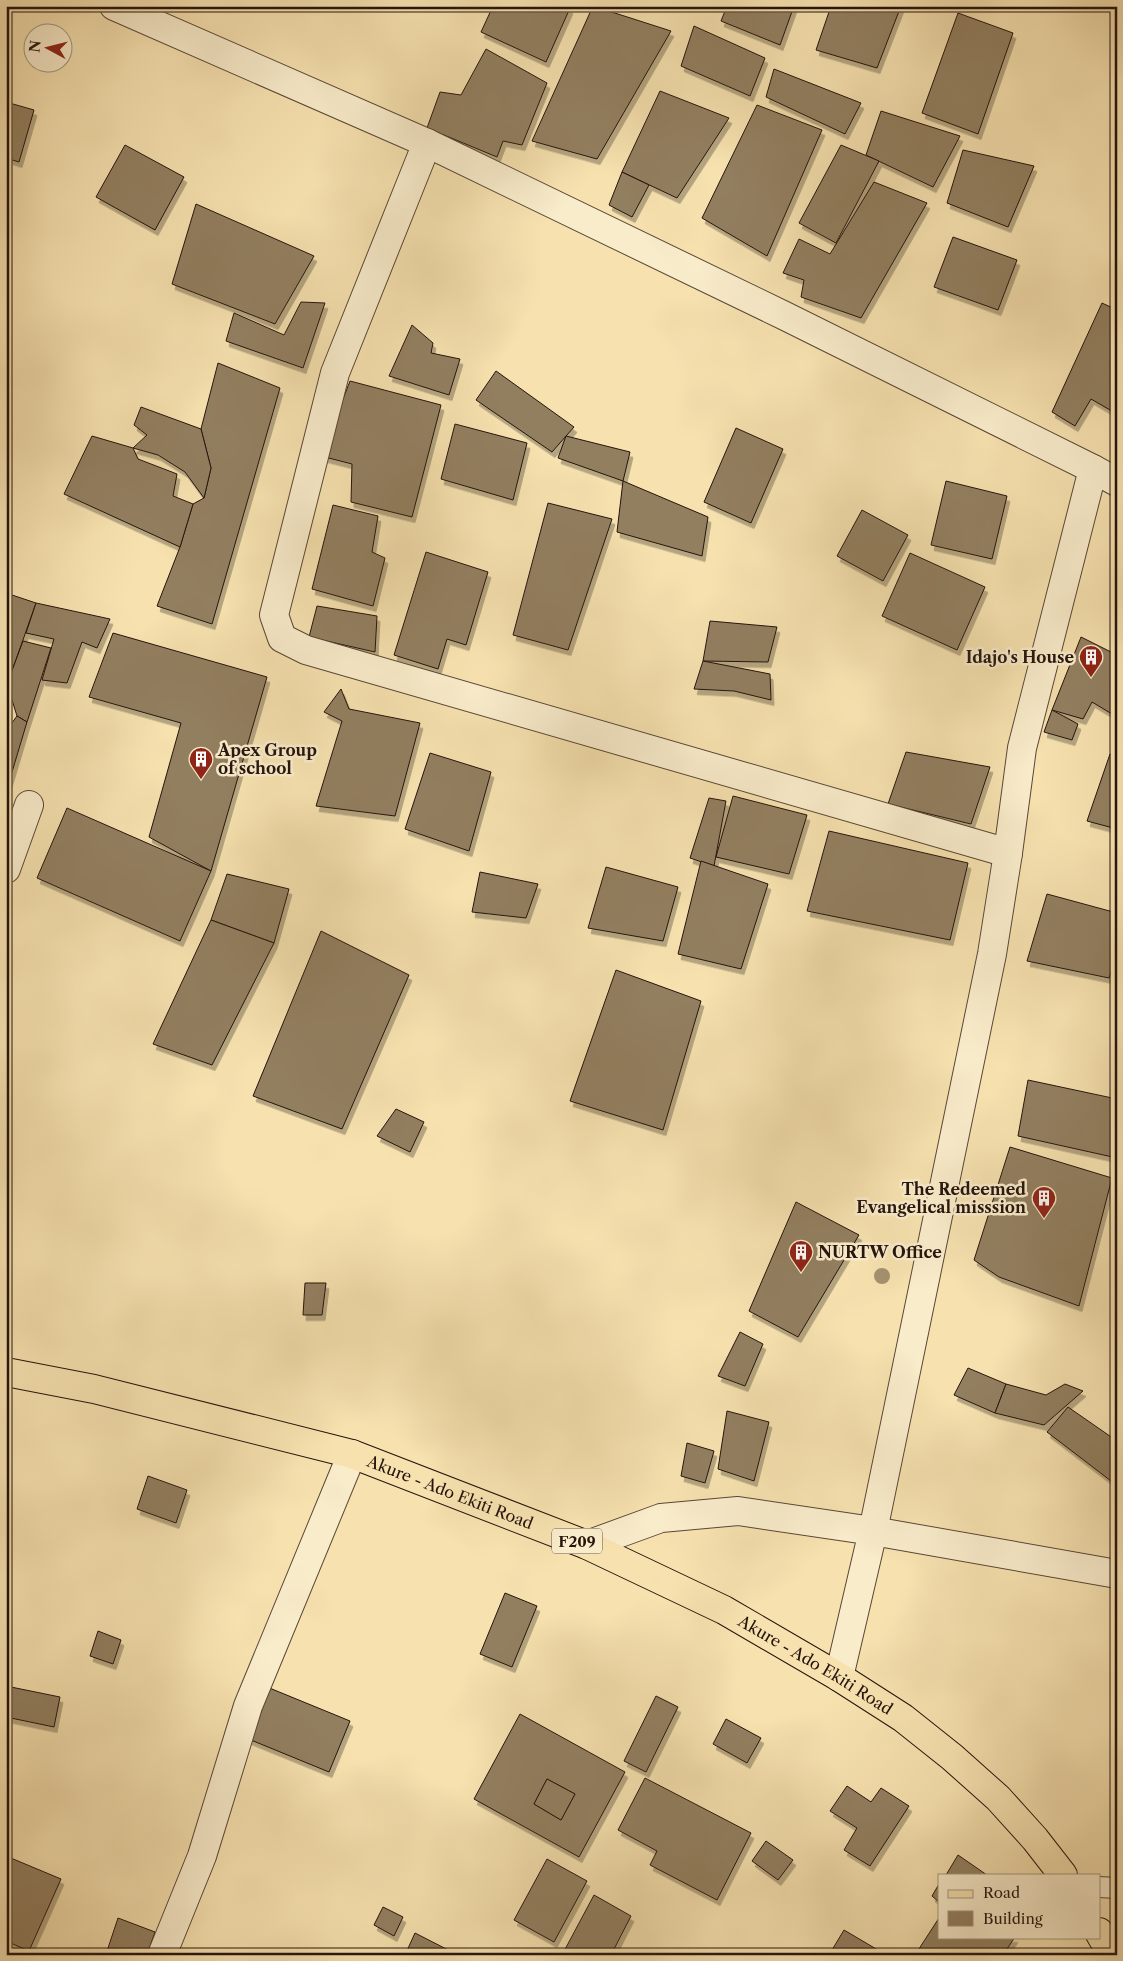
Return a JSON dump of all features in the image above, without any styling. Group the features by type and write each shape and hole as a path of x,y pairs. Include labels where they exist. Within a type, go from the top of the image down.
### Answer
{"main road":[{"name":"Akure - Ado Ekiti Road","path":"6,1372 94,1389 352,1454 587,1545 724,1610 839,1676 903,1718 998,1798 1035,1839 1062,1874"},
{"path":"1100,1934 1112,1955"}],"street":[{"path":"114,6 427,143 783,315 1117,482"},
{"path":"427,143 335,373 274,615 282,638 306,650 1008,853"},
{"path":"839,1676 873,1531 992,954 1022,748 1093,469"},
{"path":"6,869 29,805"},
{"path":"162,1955 202,1856 248,1706 352,1454"},
{"path":"587,1545 661,1518 738,1511 873,1531 1117,1574"}],"lane":[{"path":"1100,1887 1117,1888"}],"building":[{"path":"493,6 566,6 570,8 546,62 481,32"},
{"path":"593,6 671,31 597,159 532,141"},
{"path":"727,6 794,6 780,45 721,21"},
{"path":"831,6 901,6 877,68 816,50"},
{"path":"958,13 1013,33 978,134 922,113"},
{"path":"694,26 765,58 750,96 681,66"},
{"path":"486,49 547,83 522,145 503,141 497,157 427,128 440,92 461,95"},
{"path":"774,69 861,103 845,134 766,97"},
{"path":"660,91 729,118 677,198 622,172"},
{"path":"6,102 34,110 19,162 6,158"},
{"path":"757,105 822,130 767,256 702,218"},
{"path":"881,111 960,136 933,187 866,155"},
{"path":"125,145 184,177 155,230 96,197"},
{"path":"841,145 879,161 836,243 799,223"},
{"path":"963,150 1034,166 1008,227 947,203"},
{"path":"622,172 649,185 632,217 609,205"},
{"path":"874,182 927,203 861,318 801,297 804,280 783,273 799,239 830,254"},
{"path":"196,204 314,256 275,324 172,284"},
{"path":"953,237 1017,260 998,310 934,287"},
{"path":"301,302 325,303 303,368 226,341 234,313 284,335"},
{"path":"1102,303 1117,310 1117,414 1091,399 1075,426 1052,412"},
{"path":"412,325 433,343 431,353 460,359 449,395 389,376"},
{"path":"218,363 280,388 212,624 157,606 180,547 193,504 204,498 211,468 201,429"},
{"path":"496,371 574,427 552,452 476,400"},
{"path":"350,381 441,405 412,517 351,502 352,464 321,456"},
{"path":"141,407 201,429 211,468 204,498 185,472 158,455 133,448 147,435 134,425"},
{"path":"455,424 527,443 513,500 441,479"},
{"path":"736,428 783,449 751,523 704,502"},
{"path":"92,436 133,448 138,459 177,474 173,496 193,504 180,547 64,494"},
{"path":"566,436 630,452 623,481 558,458"},
{"path":"623,481 708,517 702,556 617,532"},
{"path":"946,481 1007,496 992,559 931,545"},
{"path":"548,503 612,519 568,650 513,635"},
{"path":"333,505 378,516 372,552 385,558 373,606 312,589"},
{"path":"862,510 908,535 883,581 837,556"},
{"path":"426,552 488,572 466,645 447,639 438,669 394,655"},
{"path":"910,553 985,587 957,650 882,616"},
{"path":"6,593 36,603 6,688"},
{"path":"36,603 110,619 97,648 82,642 67,683 42,680 54,639 26,633"},
{"path":"317,606 377,616 375,652 309,637"},
{"path":"710,621 777,627 768,662 703,661"},
{"name":"Apex Group of school","path":"113,633 267,677 211,871 149,837 181,723 89,697"},
{"name":"Idajo's House","path":"1081,637 1117,655 1117,717 1092,702 1083,719 1052,710"},
{"path":"23,641 51,648 27,722 17,716 7,684"},
{"path":"703,661 770,674 771,700 734,691 694,689"},
{"path":"341,689 349,709 420,723 395,816 316,806 342,721 324,712"},
{"path":"1052,710 1078,724 1072,740 1044,732"},
{"path":"17,716 27,722 6,792 6,731"},
{"path":"906,752 990,767 971,824 888,804"},
{"path":"430,753 491,772 469,851 405,829"},
{"path":"1110,754 1117,757 1117,829 1087,821"},
{"path":"733,796 807,815 789,874 716,857"},
{"path":"709,798 726,801 714,866 690,858"},
{"path":"67,808 211,871 180,941 37,878"},
{"path":"829,831 968,863 950,940 807,911"},
{"path":"701,861 768,884 741,969 678,954"},
{"path":"606,867 678,887 663,941 588,928"},
{"path":"480,872 538,884 526,918 472,912"},
{"path":"227,874 289,889 274,943 211,920"},
{"path":"1047,894 1117,913 1117,955 1109,978 1027,961"},
{"path":"211,920 274,943 212,1065 153,1044"},
{"path":"321,931 409,975 342,1129 253,1096"},
{"path":"616,970 701,1001 663,1130 570,1101"},
{"path":"1028,1080 1117,1099 1117,1158 1018,1136"},
{"path":"396,1109 424,1122 410,1152 377,1136"},
{"name":"The Redeemed Evangelical misssion","path":"1010,1147 1112,1178 1079,1306 999,1277 974,1260"},
{"name":"NURTW Office","path":"796,1202 859,1235 798,1337 749,1311"},
{"path":"305,1283 326,1283 322,1315 303,1315"},
{"path":"740,1332 763,1344 745,1386 718,1376"},
{"path":"968,1368 1006,1384 995,1413 954,1395"},
{"path":"1006,1384 1046,1395 1065,1384 1083,1391 1044,1425 995,1413"},
{"path":"1068,1407 1117,1441 1117,1482 1115,1484 1047,1432"},
{"path":"727,1411 769,1422 754,1481 718,1469"},
{"path":"687,1443 714,1451 705,1483 681,1476"},
{"path":"148,1476 187,1490 176,1523 137,1509"},
{"path":"505,1593 537,1606 512,1667 480,1654"},
{"path":"98,1631 121,1640 113,1664 90,1656"},
{"path":"6,1686 60,1697 54,1727 6,1717"},
{"path":"267,1687 350,1721 329,1772 246,1738"},
{"path":"656,1696 678,1707 646,1772 624,1761"},
{"path":"520,1714 625,1772 579,1857 474,1799","holes":["547,1779 575,1794 561,1820 534,1804"]},
{"path":"726,1719 761,1738 747,1763 713,1744"},
{"path":"645,1778 751,1833 717,1900 650,1865 657,1851 618,1830"},
{"path":"547,1779 575,1794 561,1820 534,1804"},
{"path":"847,1786 871,1802 881,1788 909,1806 870,1866 844,1850 857,1828 830,1811"},
{"path":"766,1841 793,1860 778,1880 752,1861"},
{"path":"958,1855 986,1874 947,1874"},
{"path":"6,1856 61,1879 29,1951 6,1941"},
{"path":"547,1859 587,1881 554,1942 514,1920"},
{"path":"938,1886 938,1901 932,1896"},
{"path":"594,1895 631,1916 611,1955 562,1955"},
{"path":"383,1907 403,1917 394,1936 374,1925"},
{"path":"118,1918 155,1932 147,1955 106,1954"},
{"path":"938,1920 938,1938 1014,1938 1003,1955 990,1955 980,1949 976,1955 915,1955"},
{"path":"844,1930 883,1953 882,1955 829,1955"},
{"path":"415,1933 458,1955 405,1955"}],"place":[{"name":"Idajo's House","path":"1091,678"},
{"name":"Apex Group of school","path":"201,780"},
{"name":"The Redeemed Evangelical misssion","path":"1044,1219"},
{"name":"NURTW Office","path":"801,1273"}]}
